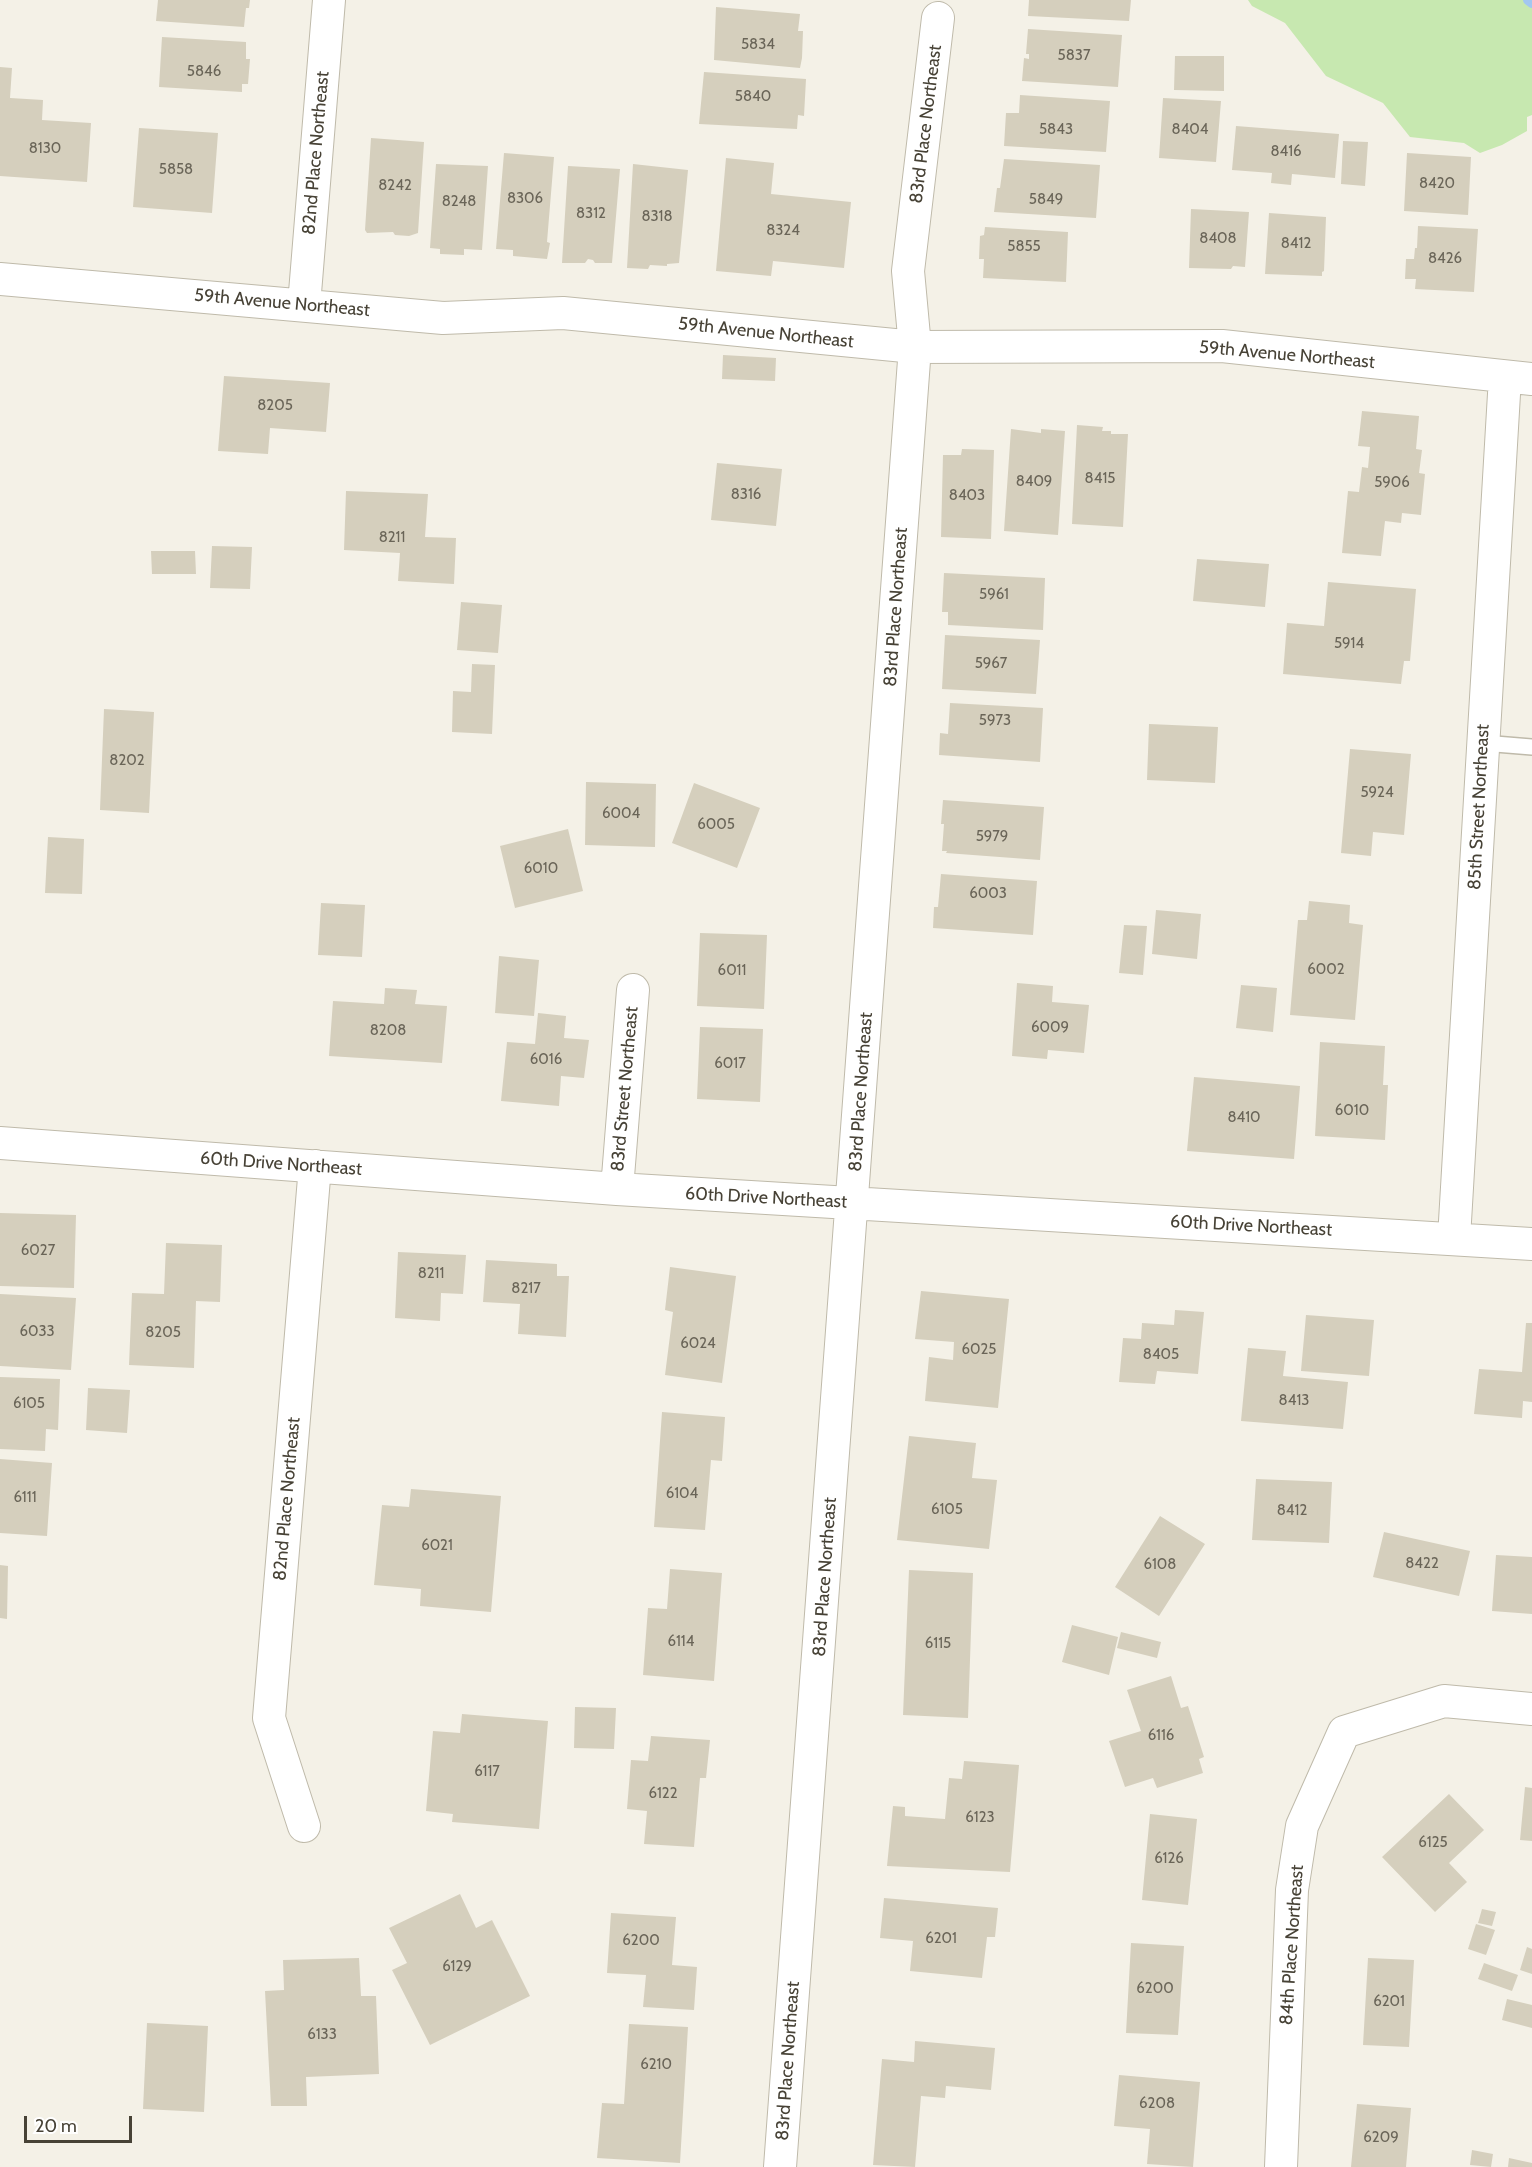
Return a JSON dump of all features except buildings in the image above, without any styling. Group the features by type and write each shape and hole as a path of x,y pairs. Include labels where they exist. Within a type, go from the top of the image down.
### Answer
{"street":[{"name":"82nd Place Northeast","path":"304,305 329,0"},
{"name":"83rd Place Northeast","path":"780,2167 915,348 908,272 938,18"},
{"name":"59th Avenue Northeast","path":"0,279 443,318 563,313 915,348 1222,346 1518,378"},
{"name":"85th Street Northeast","path":"1454,1238 1483,743 1518,378"},
{"name":"83rd Street Northeast","path":"617,1189 633,990"},
{"name":"60th Drive Northeast","path":"0,1143 617,1189 1532,1244"},
{"name":"82nd Place Northeast","path":"304,1826 269,1718 315,1166"},
{"name":"84th Place Northeast","path":"1281,2167 1292,1890 1302,1826 1344,1732 1444,1701 1532,1709"}],"lane":[{"path":"1483,743 1532,747"}],"green space":[{"path":"1248,0 1532,0 1532,115 1527,117 1527,131 1502,145 1480,153 1464,143 1410,137 1383,103 1326,76 1285,23 1252,6"}],"waterway":[{"path":"1528,0 1532,3"}]}
